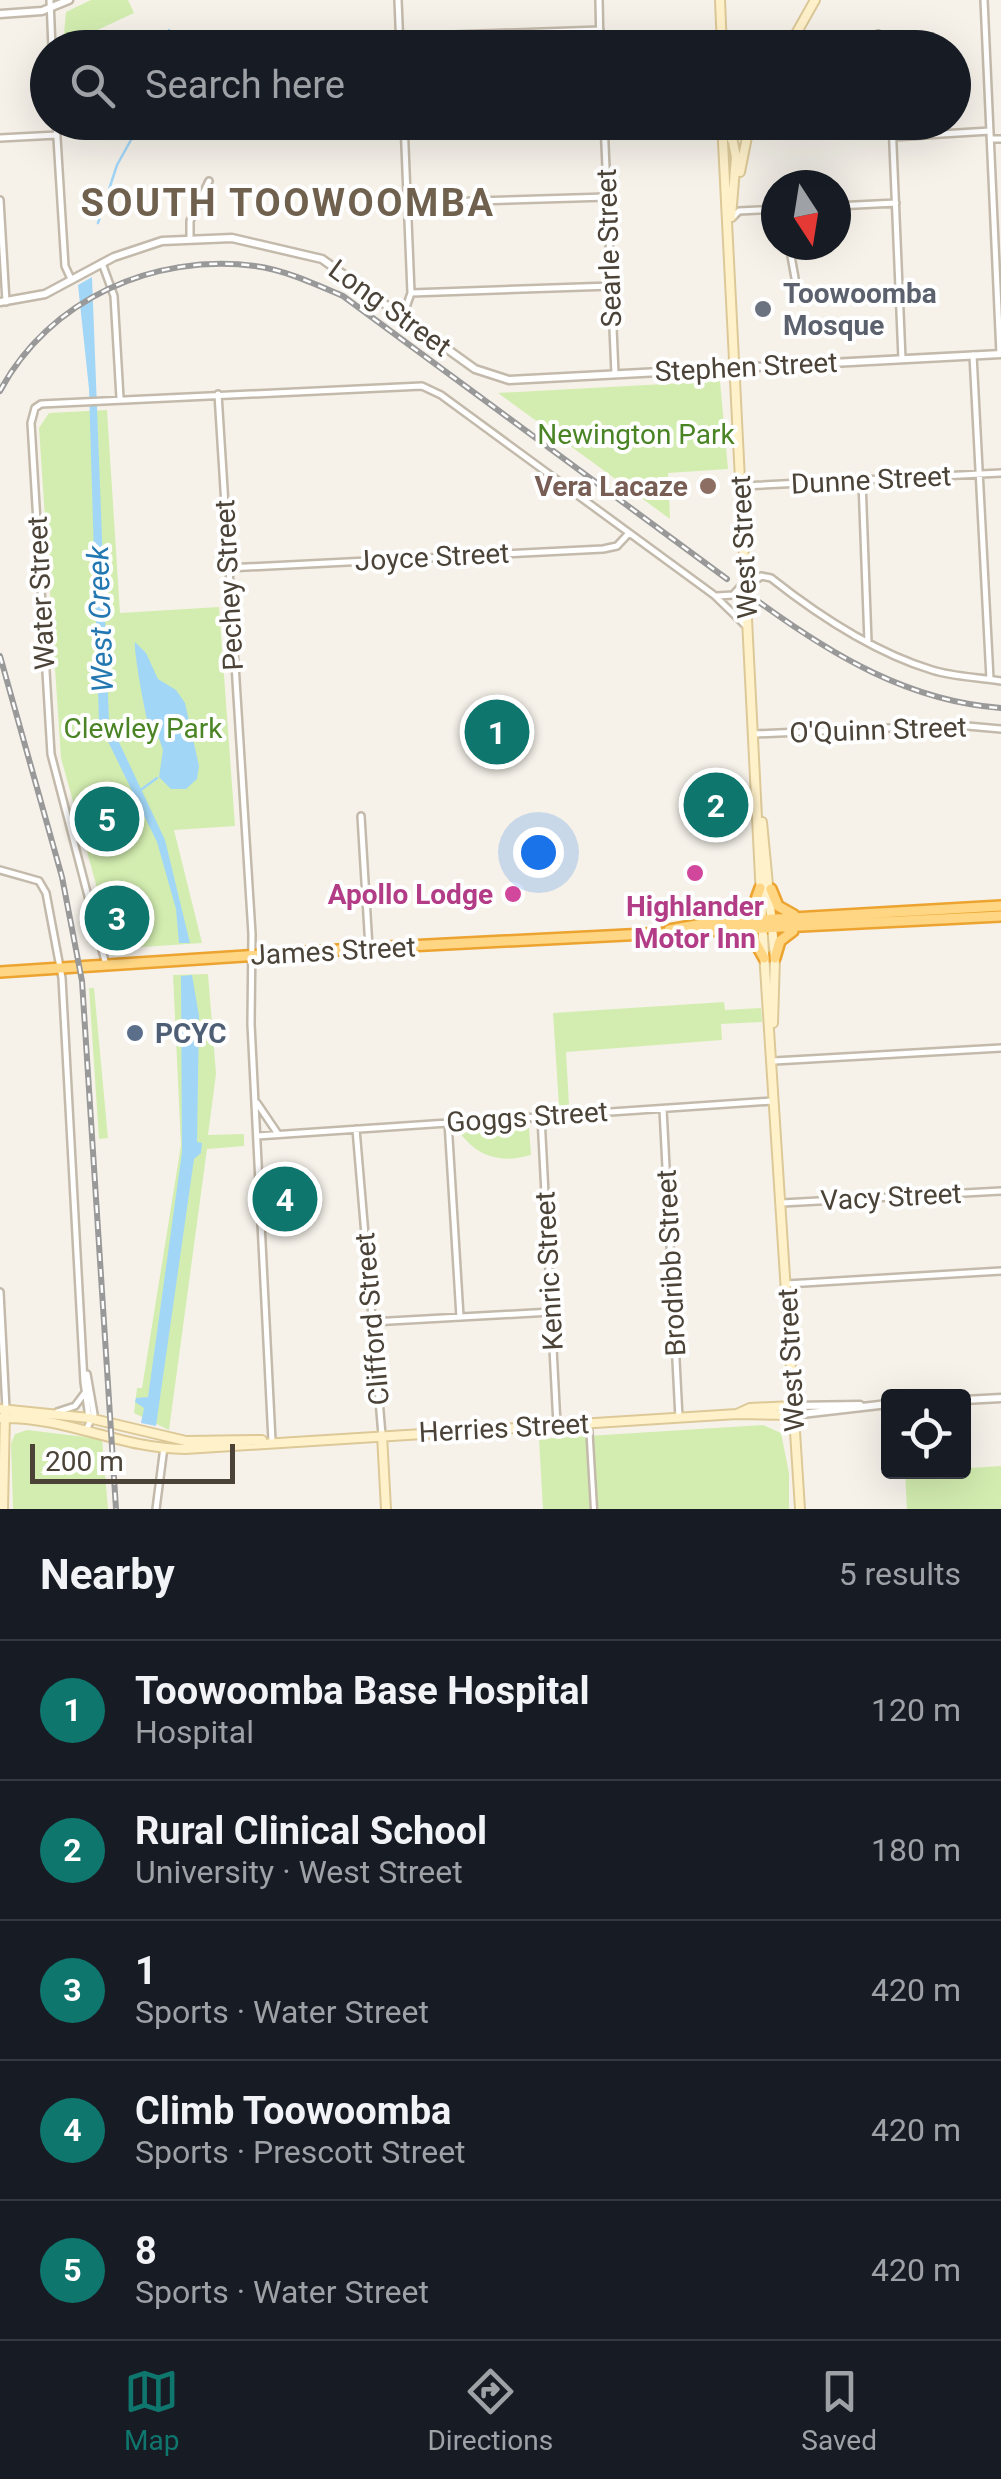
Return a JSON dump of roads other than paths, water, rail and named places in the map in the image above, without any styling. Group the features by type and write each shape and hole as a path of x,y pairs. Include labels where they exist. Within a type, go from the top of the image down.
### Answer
{"highway":[{"path":"714,923 748,913 765,889 780,910 802,923 780,941 769,958 754,940 734,933"},
{"name":"James Street","path":"802,923 1001,906"},
{"name":"James Street","path":"666,931 714,923 768,925 1001,916"},
{"name":"James Street","path":"0,972 666,931 734,933 768,925"}],"main road":[{"path":"720,0 721,30"},
{"path":"798,30 815,0"},
{"path":"727,140 730,200"},
{"path":"730,200 727,152 732,140"},
{"path":"733,140 736,184"},
{"path":"730,200 746,140"},
{"name":"West Street","path":"730,200 734,368 800,1509"},
{"name":"Herries Street","path":"3,1414 54,1412 164,1448 793,1410"},
{"path":"2,1509 3,1414"},
{"name":"Herries Street","path":"3,1414 88,1423 166,1438 272,1442"},
{"name":"Clifford Street","path":"382,1435 386,1509"}],"street":[{"path":"0,14 69,0"},
{"path":"398,0 400,30"},
{"path":"599,0 600,30"},
{"path":"984,0 1000,354"},
{"path":"50,4 51,30"},
{"path":"971,131 990,130"},
{"path":"0,138 30,136"},
{"path":"991,139 1001,138"},
{"path":"57,140 65,266 72,279"},
{"path":"403,316 411,292 405,140"},
{"name":"Searle Street","path":"605,140 615,374"},
{"path":"893,140 902,359"},
{"path":"190,238 190,221 210,181"},
{"path":"408,203 607,196"},
{"path":"0,200 3,302"},
{"path":"730,200 740,211"},
{"path":"851,205 896,203"},
{"path":"730,223 740,211 761,210"},
{"name":"Long Street","path":"3,302 30,300 102,263 151,244 190,238 232,238 322,259 491,377"},
{"path":"792,260 795,278"},
{"path":"102,263 114,296 120,398 418,385 440,394 630,533 714,595 748,628"},
{"path":"411,292 611,286"},
{"name":"Stephen Street","path":"491,377 1000,354"},
{"path":"973,355 990,680"},
{"name":"Pechey Street","path":"218,394 250,955 272,1442"},
{"name":"Water Street","path":"106,966 52,754 31,423 35,408 49,402 120,398"},
{"name":"Dunne Street","path":"742,486 1001,473"},
{"path":"862,482 868,642"},
{"name":"Joyce Street","path":"228,568 603,549 617,546 630,533"},
{"path":"714,595 733,596 746,583 761,576 780,584 868,642 934,671 1001,681"},
{"name":"O'Quinn Street","path":"755,734 956,725 1001,729"},
{"path":"361,816 369,948"},
{"path":"0,870 40,882 46,893 60,968 88,1423"},
{"path":"774,1061 1001,1048"},
{"path":"256,1100 278,1134"},
{"name":"Goggs Street","path":"256,1136 776,1101"},
{"name":"Brodribb Street","path":"663,1108 680,1418"},
{"name":"Kenric Street","path":"540,1117 558,1425"},
{"path":"448,1122 460,1317"},
{"name":"Clifford Street","path":"356,1129 382,1435"},
{"name":"Vacy Street","path":"782,1203 1001,1191"},
{"path":"786,1284 1001,1271"},
{"path":"0,1292 3,1414"},
{"path":"372,1322 551,1312"},
{"path":"86,1371 94,1397 94,1414 88,1423"},
{"path":"54,1412 76,1406 84,1393"},
{"path":"971,1400 1001,1398"},
{"name":"Herries Street","path":"793,1410 881,1405"},
{"path":"589,1424 594,1509"},
{"path":"156,1509 166,1438"}],"water":[{"path":"92,277 109,721 165,840 190,943 179,943 176,909 157,842 99,723 89,389 78,285"},
{"path":"135,642 146,653 158,679 176,690 185,703 199,766 197,779 186,789 171,789 159,777 163,750 155,727 150,729 148,723"},
{"path":"192,975 199,1016 197,1142 202,1143 201,1153 194,1159 156,1426 141,1423 144,1408 135,1402 136,1398 148,1397 182,1152 181,976"}],"waterway":[{"name":"West Creek","path":"98,223 117,165 131,140"},
{"path":"142,789 157,778"}],"railway":[{"path":"0,391 46,331 108,289 179,267 217,264 277,271 343,296 727,579"},
{"path":"759,602 872,672 934,696 1001,708"},
{"path":"0,656 62,877 82,981 116,1509"}],"place":[{"name":"Toowoomba Mosque","path":"763,309"},
{"name":"Vera Lacaze","path":"708,486"},
{"name":"Toowoomba Base Hospital","path":"497,732"},
{"name":"Rural Clinical School","path":"716,805"},
{"name":"8","path":"107,819"},
{"name":"Highlander Motor Inn","path":"695,873"},
{"name":"Apollo Lodge","path":"513,894"},
{"name":"1","path":"117,918"},
{"name":"PCYC","path":"135,1033"},
{"name":"Climb Toowoomba","path":"285,1199"}],"district":[{"name":"SOUTH TOOWOOMBA","path":"288,203"}],"park label":[{"name":"Newington Park","path":"636,434"},
{"name":"Clewley Park","path":"143,728"}]}
